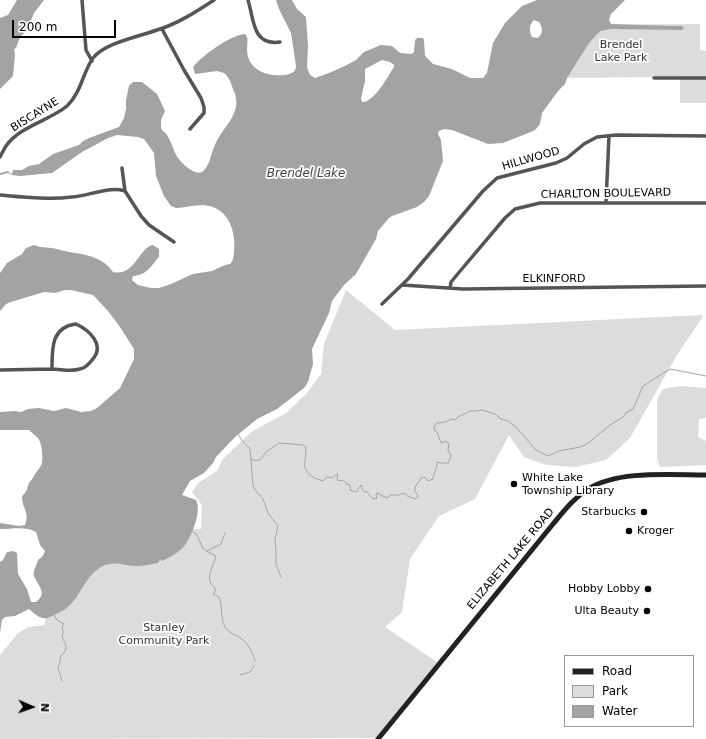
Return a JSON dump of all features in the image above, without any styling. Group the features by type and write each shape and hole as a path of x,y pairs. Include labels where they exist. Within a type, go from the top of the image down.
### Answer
{"street":[{"path":"82,0 86,50 92,61"},
{"name":"BISCAYNE","path":"0,156 6,145 19,134 68,105 77,91 93,58 100,52 124,40 162,29 184,18 207,2 214,0"},
{"path":"248,0 254,24 259,36 269,42 280,42"},
{"path":"162,29 203,102 204,114 190,129"},
{"path":"654,78 706,78"},
{"path":"606,202 608,136"},
{"name":"HILLWOOD","path":"382,304 402,285 493,181 504,176 556,163 567,158 590,140 597,137 706,136"},
{"path":"122,168 124,191 141,216 149,225 174,242"},
{"path":"0,195 61,198 114,190 124,191"},
{"name":"CHARLTON BOULEVARD","path":"450,288 451,282 505,218 515,209 540,204 606,202 706,203"},
{"name":"ELKINFORD","path":"402,285 450,288 706,286"},
{"path":"0,370 81,369 94,358 98,345 82,327 76,324 69,325 62,329 53,342 52,369"},
{"name":"ELIZABETH LAKE ROAD","path":"378,739 539,541 581,494 602,482 621,477 706,475"}],"green space":[{"name":"Brendel Lake Park","path":"700,24 700,50 706,51 706,103 680,103 680,77 552,78 552,25"},
{"name":"Stanley Community Park","path":"346,290 395,330 702,315 702,318 677,355 630,438 606,460 576,467 547,465 524,457 509,435 475,499 439,516 410,559 402,612 385,627 437,662 376,738 0,739 0,655 17,634 28,627 45,625 46,530 201,529 202,505 192,492 198,483 217,471 222,460 251,432 286,413 307,393 321,374 324,344"},
{"path":"680,386 706,388 706,418 699,419 698,437 706,441 706,465 660,467 657,459 657,400 663,389"}],"water":[{"path":"17,0 44,0 34,13 27,30 20,37 16,48 14,49 15,55 13,76 0,89 0,18 8,15"},
{"name":"Brendel Lake","path":"276,0 292,0 297,9 306,17 308,46 307,67 310,75 315,78 345,66 356,60 364,52 381,45 392,46 400,53 412,54 414,52 415,40 417,38 423,38 425,56 433,64 452,69 470,78 483,78 487,73 493,43 505,23 522,6 537,0 625,0 611,14 609,20 611,24 682,26 684,28 682,30 611,29 600,31 589,43 567,78 565,84 542,113 540,124 533,131 503,143 488,144 452,130 444,129 439,131 438,134 441,140 443,161 429,196 417,207 389,218 378,231 376,239 356,274 344,285 332,301 329,313 312,349 313,364 308,382 304,388 277,409 257,419 235,437 216,457 204,473 190,481 182,495 196,500 198,510 193,529 188,541 183,547 178,552 162,561 160,560 158,563 136,566 118,564 105,565 89,578 71,604 65,609 47,618 41,618 29,609 15,616 5,617 2,620 0,633 0,562 3,560 7,552 13,551 17,553 18,574 27,589 31,602 36,602 40,599 42,592 34,573 38,560 42,557 45,551 40,545 36,532 32,530 23,528 0,529 0,523 19,526 25,525 27,517 22,497 42,463 42,457 38,438 29,430 0,430 0,412 21,412 28,409 39,408 54,411 66,408 81,412 91,411 97,408 120,388 134,359 134,349 108,311 93,295 71,290 55,293 44,292 6,304 0,311 0,273 7,263 22,254 26,248 34,245 91,256 101,261 113,272 120,272 127,270 132,266 148,247 153,245 159,249 159,257 148,270 142,274 133,276 132,280 138,285 159,288 193,274 212,271 230,264 234,253 234,239 228,220 219,210 204,205 178,208 171,206 164,196 156,176 154,153 144,139 138,137 117,135 108,138 82,152 52,173 20,176 12,175 8,173 0,175 0,173 8,171 11,174 13,170 22,170 29,166 39,164 53,154 79,145 89,138 119,127 124,118 129,86 133,82 142,82 157,94 165,111 161,120 161,128 170,140 177,156 188,168 196,172 202,172 208,164 218,139 231,119 236,105 236,98 230,80 224,73 217,71 195,74 193,67 217,46 239,35 245,34 250,62 259,71 271,75 285,75 293,72 296,66 291,33","holes":["534,20 539,22 542,28 541,35 538,38 532,37 530,33 530,26","382,60 390,62 394,65 394,67 376,94 367,101 362,102 361,99 365,81 365,69"]}],"waterway":[{"path":"251,459 256,461 261,459 267,451 279,443 303,445 306,447 304,467 313,477 323,481 327,477 332,478 338,474 337,480 344,481 350,485 350,490 356,492 361,485 363,491 367,492 373,499 377,498 377,493 387,498 391,495 399,495 404,493 407,496 416,499 418,496 415,491 415,487 422,477 426,478 428,481 433,479 437,462 448,463 451,456 448,450 449,444 446,441 441,443 437,432 435,431 434,426 437,423 446,422 451,419 455,420 470,411 482,410 495,414 501,419 508,421 516,427 536,450 548,456 559,451 580,447 587,444 610,425 623,417 627,412 633,409 643,386 670,369 706,376"},
{"path":"238,434 250,449 253,485 255,490 263,499 268,513 278,526 275,539 276,564 281,577"},
{"path":"192,531 197,535 203,549 216,556 210,572 210,581 215,588 215,592 213,594 219,597 225,627 245,642 255,661"},
{"path":"207,551 221,544 225,533"},
{"path":"54,615 57,620 64,624 62,626 62,636 66,648 61,656 58,667 62,681"},
{"path":"240,675 250,672 254,666"}],"place":[{"name":"White Lake Township Library","path":"514,484"},
{"name":"Starbucks","path":"644,512"},
{"name":"Kroger","path":"629,531"},
{"name":"Hobby Lobby","path":"648,589"},
{"name":"Ulta Beauty","path":"647,611"}]}
